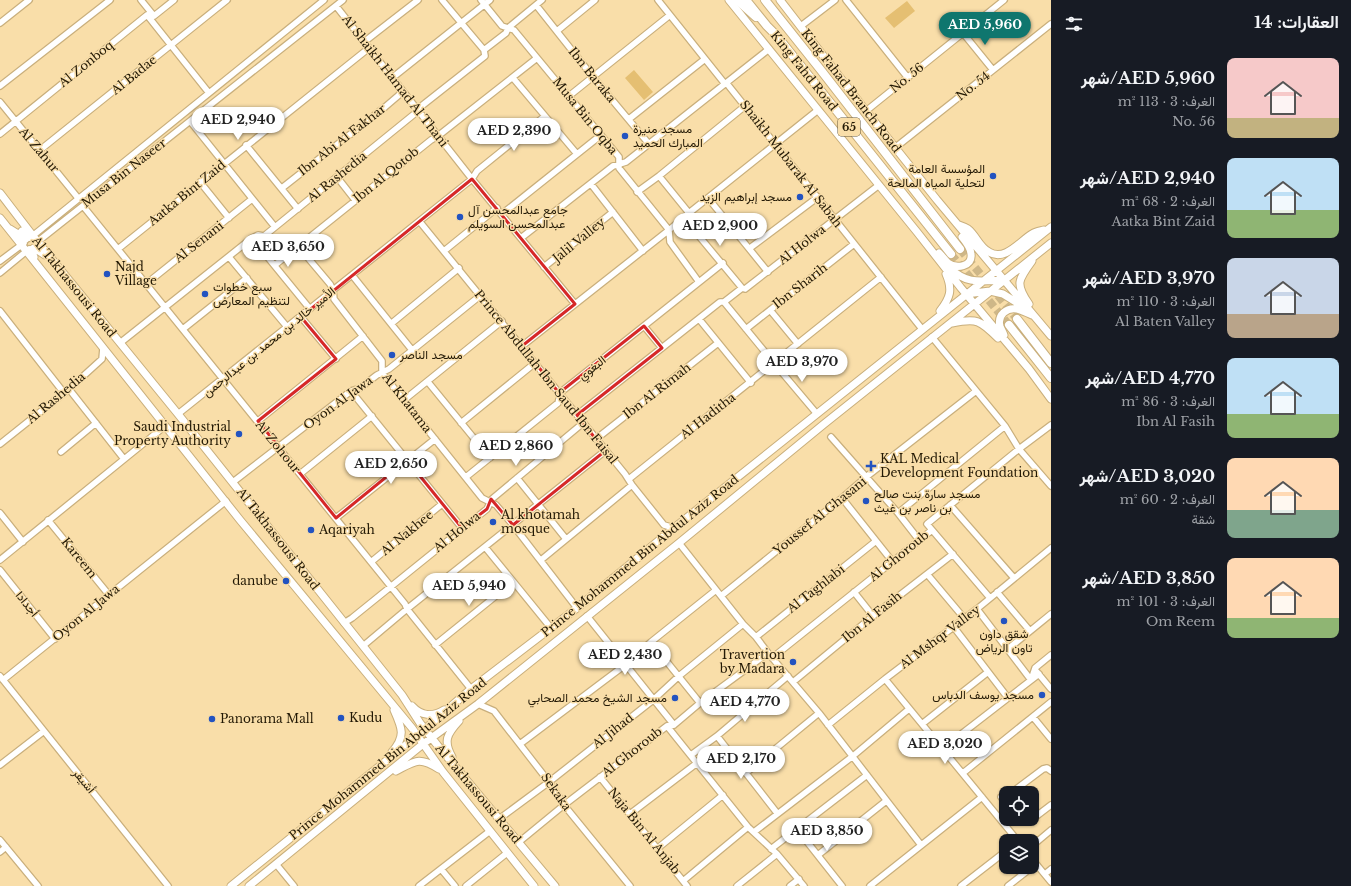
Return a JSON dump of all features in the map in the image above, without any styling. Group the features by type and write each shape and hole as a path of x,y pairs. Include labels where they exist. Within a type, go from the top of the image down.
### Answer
{"highway":[{"path":"738,0 749,13 767,26"},
{"name":"King Fahd Road","path":"746,0 777,36 951,254"},
{"name":"King Fahd Road","path":"766,0 960,249"},
{"path":"1017,319 1051,363"},
{"path":"1008,325 1051,378"}],"main road":[{"path":"729,0 918,232 974,304 1029,369 1051,399"},
{"name":"King Fahad Branch Road","path":"780,0 937,200"},
{"name":"Al Takhassousi Road","path":"0,193 50,258 233,482 402,695 425,730 555,886"},
{"path":"918,232 948,263 959,266 968,262 972,256 969,247 944,213 937,200"},
{"path":"937,200 1003,280 1050,333"},
{"path":"8,228 25,239 27,238 22,231 18,217"},
{"name":"Al Takhassousi Road","path":"0,218 165,426 391,705 404,719 443,772 534,886"},
{"path":"957,224 968,229 983,248 990,253 996,254 1008,252 1036,231 1049,228"},
{"name":"Prince Mohammed Bin Abdul Aziz Road","path":"230,886 425,730 471,689 577,608 674,528 1049,228"},
{"path":"918,232 957,275 970,281 1003,280"},
{"path":"918,232 949,280 951,293 946,304 934,320"},
{"name":"Prince Mohammed Bin Abdul Aziz Road","path":"249,886 431,737 478,704 932,337 1051,243"},
{"path":"40,267 31,250 32,248 50,258"},
{"path":"1038,253 1023,273 1019,284 1019,289 1050,333"},
{"path":"966,294 990,291 1003,294 1021,304 1034,316"},
{"path":"1029,369 1022,354 1004,335 1000,325 1000,318 1003,313 1012,309 1021,310 1034,316"},
{"path":"950,324 975,320 988,328 1029,369"},
{"path":"402,695 418,712 428,715 437,714 452,705"},
{"path":"375,770 401,740 401,727 391,705"},
{"path":"452,705 450,711 441,722 445,725 459,717"},
{"path":"460,772 447,749 447,738 452,728 468,711"},
{"path":"404,719 420,730 421,727 415,715"},
{"path":"383,777 410,763 422,760 428,762 443,772"},
{"path":"250,871 257,880"}],"street":[{"path":"0,23 29,0"},
{"path":"0,86 108,0"},
{"path":"141,0 154,16"},
{"path":"147,15 154,16 174,0"},
{"name":"Al Badae","path":"40,150 227,0"},
{"path":"46,235 41,237 38,234 78,198 324,0"},
{"name":"Musa Bin Naseer","path":"35,239 46,235 343,0"},
{"path":"364,42 418,0"},
{"path":"442,0 484,50"},
{"path":"392,78 462,23 483,2 490,0"},
{"name":"Al Rashedia","path":"120,343 252,238 258,235 264,236 298,209 418,111 419,108 485,56 484,50 506,33 508,28 542,0"},
{"path":"557,31 595,0"},
{"name":"Shaikh Mubarak Al Sabah","path":"658,0 725,84 728,85 745,106 922,329"},
{"path":"801,26 835,0"},
{"path":"846,0 908,78"},
{"name":"No. 56","path":"866,111 1004,0"},
{"name":"Musa Bin Oqba","path":"483,2 502,26 514,30 619,156 619,168 669,230 670,242 699,282"},
{"name":"Ibn Baraka","path":"536,5 649,144"},
{"name":"Al Shaikh Hamad Al Thani","path":"336,6 472,179 575,304"},
{"path":"569,96 670,14"},
{"path":"147,15 210,93"},
{"name":"Al Zonboq","path":"0,134 147,15"},
{"name":"No. 54","path":"896,147 1051,24"},
{"path":"290,28 297,36"},
{"path":"963,33 993,70"},
{"name":"Aatka Bint Zaid","path":"118,249 369,48"},
{"path":"521,238 613,166 626,162 769,50"},
{"name":"Ibn Al Qotob","path":"275,265 355,200 537,58"},
{"path":"629,119 705,58"},
{"path":"513,78 576,154"},
{"name":"Ibn Abi Al Fakhar","path":"282,188 390,103 399,95 401,90"},
{"name":"Al Zahur","path":"0,102 78,198"},
{"path":"637,192 745,106"},
{"path":"522,346 818,110"},
{"name":"الأمير خالد بن محمد بن عبدالرحمن","path":"178,414 420,222 472,179 477,171 545,116"},
{"path":"190,121 274,228"},
{"path":"502,214 601,135"},
{"path":"246,145 298,209"},
{"path":"659,176 689,213"},
{"path":"337,177 355,200"},
{"path":"200,182 229,218"},
{"path":"591,184 643,251"},
{"name":"Al Holwa","path":"577,415 699,319 742,288 745,290 879,185"},
{"path":"750,248 818,197"},
{"path":"708,198 768,272"},
{"name":"Al Senani","path":"146,284 252,199"},
{"name":"Al Zohour","path":"83,206 279,447 471,689"},
{"path":"444,251 497,208"},
{"name":"Jalil Valley","path":"544,267 613,212"},
{"path":"684,218 723,263 742,288"},
{"name":"Prince Abdullah Ibn Saud Ibn Faisal","path":"420,222 502,321 664,525 674,528"},
{"path":"12,253 24,248 35,239 42,229"},
{"path":"252,238 310,309"},
{"name":"Ibn Sharih","path":"746,329 854,244"},
{"name":"Al Khatama","path":"298,246 330,284 333,290 334,299 382,361 382,373 482,498 496,505 513,525 577,608"},
{"path":"18,258 24,248"},
{"path":"0,261 17,250 21,251 22,253 0,273"},
{"path":"229,257 288,328"},
{"name":"البغوي","path":"466,477 558,403 562,392 723,263"},
{"path":"392,323 459,268"},
{"path":"352,275 392,323 412,350"},
{"path":"184,329 247,278"},
{"name":"Al Haditha","path":"629,479 881,278"},
{"name":"Oyon Al Jawa","path":"233,482 351,390 360,388 376,375 382,373 481,295"},
{"path":"722,302 817,414"},
{"path":"770,310 798,344"},
{"path":"0,311 96,423 124,459"},
{"path":"301,317 336,359"},
{"path":"699,319 751,383"},
{"path":"404,400 502,321"},
{"path":"644,326 662,348"},
{"path":"258,421 363,336"},
{"path":"932,337 1005,426 1018,449 1051,486"},
{"name":"Ibn Al Rimah","path":"596,439 718,343"},
{"name":"Al Rashedia","path":"0,444 67,391 102,359 103,348"},
{"path":"461,422 535,363"},
{"path":"428,382 490,458"},
{"path":"351,390 462,528"},
{"name":"Youssef Al Ghasani","path":"721,596 866,477 976,391"},
{"path":"300,474 372,416"},
{"path":"61,452 96,423"},
{"name":"Al Holwa","path":"344,623 487,509 492,498 583,423"},
{"name":"Al Ghoroub","path":"772,658 932,530 927,524 1018,449 1051,425"},
{"path":"0,560 165,426"},
{"path":"898,513 1005,426"},
{"path":"831,437 920,540"},
{"path":"336,518 435,439"},
{"path":"363,646 407,609 605,451"},
{"path":"517,478 566,539"},
{"path":"541,560 632,485"},
{"path":"842,498 892,561"},
{"name":"Oyon Al Jawa","path":"2,678 55,638 226,501"},
{"name":"Al Nakhee","path":"371,562 442,504"},
{"path":"950,505 1014,578"},
{"path":"0,513 23,542"},
{"name":"Kareem","path":"48,520 109,595"},
{"path":"932,530 990,598"},
{"name":"Al Taghlabi","path":"756,637 876,541"},
{"path":"679,543 743,624 756,637 819,713 921,845"},
{"path":"485,547 551,628"},
{"name":"Al Mshqr Valley","path":"828,725 977,609 1051,548"},
{"name":"Ibn Al Fasih","path":"793,682 873,616 952,554"},
{"name":"أجدادا","path":"0,570 55,638"},
{"path":"927,574 964,618"},
{"path":"435,645 513,582"},
{"path":"520,744 625,665 651,642 716,590"},
{"path":"854,592 873,616"},
{"path":"997,592 1030,631"},
{"path":"977,609 1031,680"},
{"path":"1008,649 1051,614"},
{"path":"587,616 674,725"},
{"name":"Al Jihad","path":"499,818 549,782 653,700 679,676 743,624"},
{"path":"954,626 1008,698"},
{"path":"651,642 700,703"},
{"name":"Al Ghoroub","path":"519,842 564,805 667,726 674,725 700,703 768,653"},
{"path":"1031,680 1035,668 1051,655"},
{"path":"1035,668 1051,689"},
{"path":"922,724 988,672"},
{"path":"942,749 1039,674"},
{"path":"691,755 717,736 788,676"},
{"name":"أشيقر","path":"2,678 168,886"},
{"path":"886,679 1012,834"},
{"path":"963,773 1051,702"},
{"name":"Sekaka","path":"478,704 494,711 549,782 564,805 630,886"},
{"path":"754,832 853,756 909,709"},
{"path":"746,773 819,713"},
{"path":"1033,717 1051,739"},
{"path":"667,726 748,827 779,856 804,886"},
{"path":"0,765 44,731"},
{"path":"717,736 777,813"},
{"path":"630,814 697,762"},
{"path":"1020,786 1043,769 1046,768 1051,771"},
{"path":"771,849 867,775"},
{"name":"Naja Bin Al Anjab","path":"600,777 658,848 685,884"},
{"path":"658,848 723,795"},
{"path":"870,886 982,797"},
{"path":"818,855 886,801"},
{"path":"1039,814 1051,805"},
{"path":"685,884 748,827"},
{"path":"797,829 842,886"},
{"path":"1039,840 1051,830"},
{"path":"419,886 490,831"},
{"path":"0,840 38,886"},
{"path":"0,852 6,847"},
{"path":"466,886 508,853"},
{"path":"737,886 779,856"},
{"path":"961,886 999,856"},
{"path":"276,864 294,886"},
{"path":"1039,867 1051,882"},
{"path":"441,869 455,886"},
{"path":"1045,874 1051,869"},
{"path":"1008,886 1023,874"},
{"path":"790,886 799,879"}],"highlighted area":[{"path":"472,179 575,304 522,346 559,393 644,326 662,348 577,415 605,451 513,525 491,499 487,509 462,528 407,460 336,518 258,421 336,359 301,317"}],"shaded area":[{"path":"907,1 915,11 894,28 885,18"},
{"path":"634,70 653,92 644,100 625,78"}],"tunnel":[{"path":"960,249 1017,319"},
{"path":"951,254 1009,325"}],"place":[{"name":"مسجد منيرة المبارك الحميد","path":"625,136"},
{"name":"المؤسسة العامة لتحلية المياه المالحة","path":"993,176"},
{"name":"مسجد إبراهيم الزيد","path":"800,197"},
{"name":"جامع عبدالمحسن آل عبدالمحسن السويلم","path":"460,217"},
{"name":"Najd Village","path":"107,274"},
{"name":"سبع خطوات لتنظيم المعارض","path":"205,294"},
{"name":"مسجد الناصر","path":"392,355"},
{"name":"Saudi Industrial Property Authority","path":"239,434"},
{"name":"KAL Medical Development Foundation","path":"871,466"},
{"name":"مسجد سارة بنت صالح بن ناصر بن غيث","path":"866,501"},
{"name":"Al khotamah mosque","path":"493,522"},
{"name":"Aqariyah","path":"311,530"},
{"name":"danube","path":"286,581"},
{"name":"شقق داون تاون الرياض","path":"1004,621"},
{"name":"Travertion by Madara","path":"793,662"},
{"name":"مسجد يوسف الدباس","path":"1042,695"},
{"name":"مسجد الشيخ محمد الصحابي","path":"675,698"},
{"name":"Kudu","path":"341,718"},
{"name":"Panorama Mall","path":"212,719"}]}
